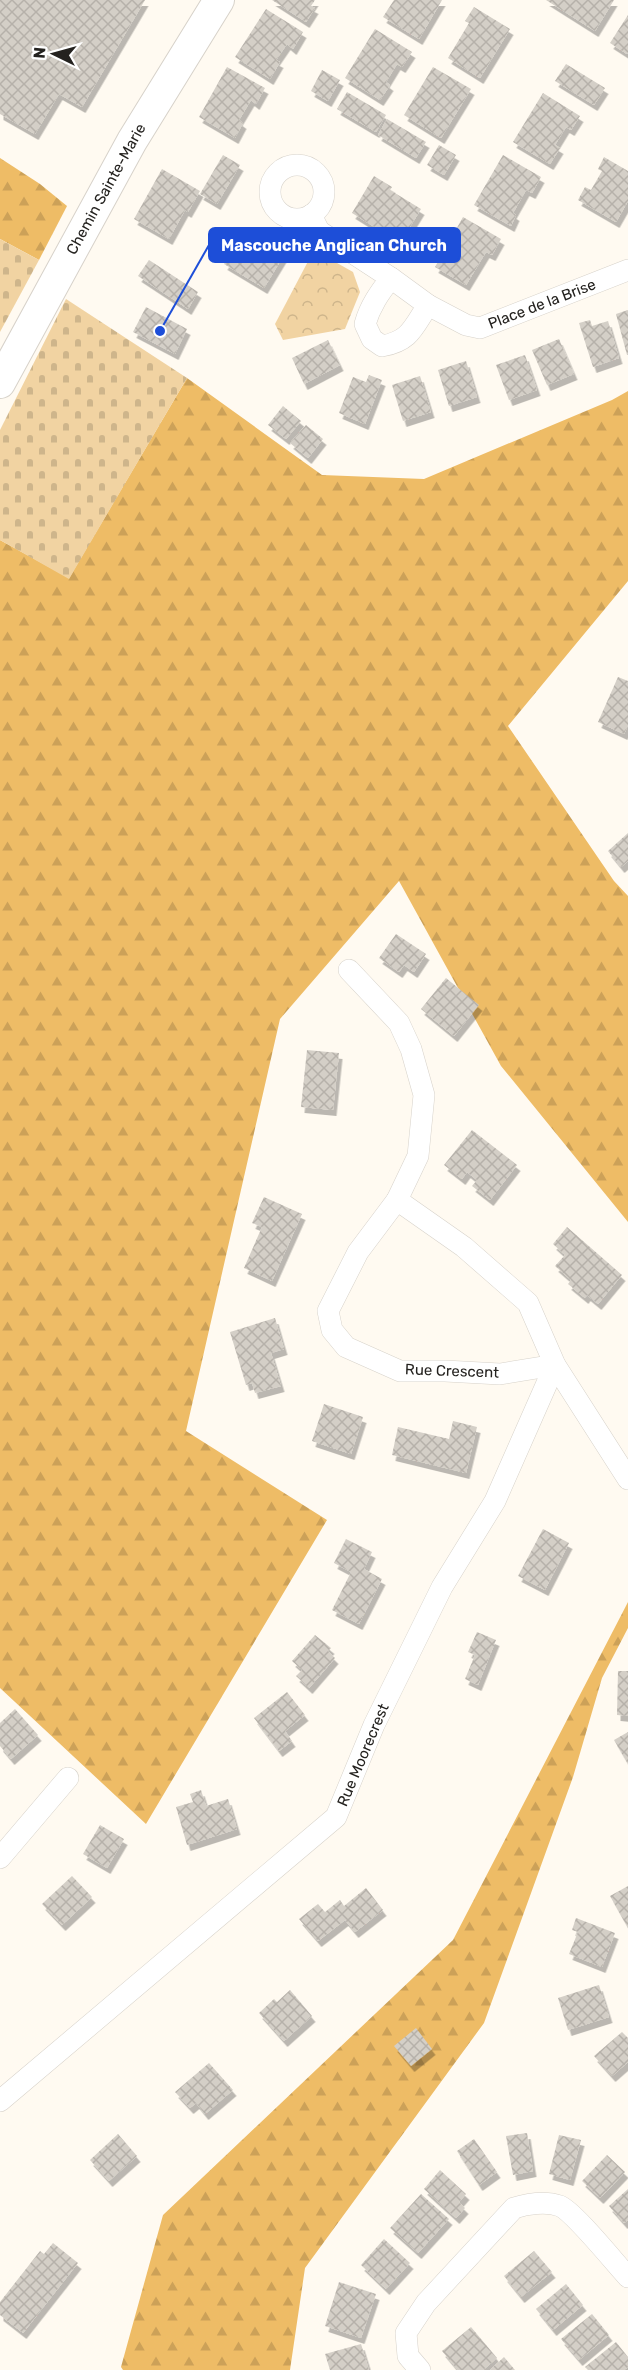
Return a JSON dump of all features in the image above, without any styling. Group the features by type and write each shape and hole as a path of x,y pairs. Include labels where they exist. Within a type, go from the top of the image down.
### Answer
{"street":[{"name":"Chemin Sainte-Marie","path":"0,383 132,141 219,0"},
{"name":"Place de la Brise","path":"311,215 319,231 428,305 459,322 480,328 628,270"},
{"path":"391,278 377,296 368,314 365,324 372,339 382,346 397,343 408,335 428,305"},
{"name":"Rue Crescent","path":"349,970 399,1023 411,1049 424,1095 418,1156 397,1200 358,1252 328,1311 332,1330 346,1347 400,1371 500,1374 555,1365"},
{"path":"397,1200 464,1247 528,1303 555,1365 628,1479"},
{"name":"Rue Moorecrest","path":"0,2101 336,1817 374,1725 442,1587 495,1501 555,1365"},
{"path":"0,1858 68,1778"},
{"path":"420,2370 408,2356 406,2333 426,2303 514,2208 528,2204 560,2206 579,2222 628,2277"}],"green space":[{"path":"0,158 40,184 67,206 39,260 0,239"},
{"path":"0,239 39,260 0,332"},
{"path":"314,250 353,272 360,292 345,329 283,340 275,324"},
{"path":"66,299 187,378 69,579 0,540 0,430"},
{"path":"187,378 322,475 424,479 612,400 628,391 628,581 508,726 614,881 628,896 628,1222 501,1066 399,881 280,1019 186,1431 327,1520 146,1824 0,1688 0,540 69,578"},
{"path":"628,1602 628,1628 602,1678 573,1777 484,2023 305,2268 290,2370 123,2370 121,2367 163,2215 453,1940"}],"building":[{"path":"0,0 145,0 82,107 59,94 35,134 0,114"},
{"path":"272,0 315,0 311,6 315,8 306,22"},
{"path":"394,0 442,0 419,39 383,17"},
{"path":"546,0 614,0 595,31"},
{"path":"474,7 510,29 480,78 448,58 469,23 465,21"},
{"path":"266,9 303,32 293,49 287,44 276,60 280,62 270,79 235,57"},
{"path":"628,15 628,52 627,54 610,43"},
{"path":"375,29 412,52 402,67 397,64 386,82 390,85 380,100 345,78"},
{"path":"566,64 605,88 594,105 555,81"},
{"path":"227,67 265,88 256,104 251,100 239,120 243,123 235,138 199,117"},
{"path":"433,67 471,89 441,138 404,115"},
{"path":"322,70 340,80 328,101 311,91"},
{"path":"347,92 386,115 376,132 337,109"},
{"path":"543,93 580,116 571,130 566,127 555,145 560,148 550,164 513,142"},
{"path":"387,119 426,142 416,158 378,135"},
{"path":"439,145 456,155 444,175 427,165"},
{"path":"223,155 240,165 217,204 200,194"},
{"path":"503,155 541,177 532,193 526,190 513,213 516,215 511,226 474,205"},
{"path":"604,157 628,171 628,201 616,222 578,200 585,187 591,190 602,171 598,169"},
{"path":"162,169 200,191 188,212 185,210 169,239 134,219"},
{"path":"374,176 392,187 390,190 421,209 400,243 352,213"},
{"path":"463,217 501,239 492,255 486,252 466,285 435,267"},
{"path":"244,231 284,255 264,288 224,264"},
{"path":"149,260 198,292 188,309 138,276"},
{"path":"146,307 187,329 175,354 133,332"},
{"path":"628,310 628,355 627,355 616,314"},
{"path":"590,320 592,326 608,321 619,358 593,367 579,323"},
{"path":"559,339 574,374 547,385 532,350"},
{"path":"328,340 340,365 304,384 292,358"},
{"path":"525,355 537,390 509,400 496,365"},
{"path":"466,361 477,397 449,406 438,370"},
{"path":"369,375 382,380 365,424 339,413 353,377 366,382"},
{"path":"420,376 431,412 403,421 392,385"},
{"path":"283,406 301,421 286,439 268,425"},
{"path":"306,425 323,439 308,458 290,443"},
{"path":"618,677 628,681 628,725 624,734 598,722"},
{"path":"628,833 628,861 621,867 608,851"},
{"path":"396,934 426,954 414,972 404,965 399,972 379,958"},
{"path":"446,978 479,1005 454,1036 421,1009"},
{"path":"307,1050 339,1053 333,1110 301,1107"},
{"path":"472,1130 517,1165 490,1200 472,1186 477,1180 467,1172 462,1179 444,1165"},
{"path":"264,1197 302,1214 272,1281 244,1268 262,1227 252,1223"},
{"path":"567,1227 622,1275 598,1304 587,1295 585,1298 568,1284 571,1280 555,1266 565,1255 553,1244"},
{"path":"275,1318 284,1349 271,1353 281,1386 255,1393 252,1383 246,1385 230,1332"},
{"path":"324,1404 363,1417 351,1454 312,1441"},
{"path":"453,1421 477,1427 466,1473 392,1455 398,1427 449,1439"},
{"path":"543,1529 569,1543 545,1590 518,1576"},
{"path":"346,1539 372,1552 364,1569 382,1579 359,1624 332,1610 351,1572 334,1563"},
{"path":"477,1632 496,1640 478,1685 465,1679 475,1655 468,1652"},
{"path":"315,1635 331,1648 328,1651 335,1658 309,1688 296,1676 302,1670 292,1661"},
{"path":"618,1671 628,1671 628,1716 617,1715"},
{"path":"287,1692 305,1715 285,1731 292,1741 279,1751 254,1718"},
{"path":"15,1709 38,1735 11,1759 0,1746 0,1723"},
{"path":"628,1732 628,1764 614,1740"},
{"path":"201,1790 206,1806 228,1799 237,1829 187,1845 176,1807 193,1802 190,1794"},
{"path":"100,1825 124,1839 107,1868 83,1854"},
{"path":"72,1876 92,1897 62,1925 42,1904"},
{"path":"628,1886 628,1928 610,1896"},
{"path":"366,1888 383,1910 355,1932 345,1920 318,1941 299,1919 318,1904 325,1912 340,1900 344,1906"},
{"path":"576,1918 615,1933 602,1967 569,1954 578,1932 572,1930"},
{"path":"599,1985 609,2017 568,2030 558,1998"},
{"path":"290,1990 312,2016 284,2041 259,2013 274,1999 277,2002"},
{"path":"416,2028 432,2049 411,2066 394,2046"},
{"path":"622,2032 628,2038 628,2062 612,2076 594,2056"},
{"path":"209,2063 233,2090 205,2114 196,2103 190,2108 175,2092"},
{"path":"527,2133 533,2171 513,2175 506,2136"},
{"path":"118,2134 137,2156 109,2181 90,2160"},
{"path":"559,2135 581,2140 570,2180 549,2174"},
{"path":"474,2139 497,2172 479,2185 457,2151"},
{"path":"607,2155 625,2172 600,2198 582,2181"},
{"path":"440,2170 466,2194 459,2202 465,2208 456,2218 424,2189"},
{"path":"628,2189 628,2220 624,2223 609,2206"},
{"path":"421,2194 449,2219 418,2253 390,2228"},
{"path":"384,2239 410,2263 386,2289 361,2265"},
{"path":"53,2243 78,2263 23,2333 0,2315 0,2302 40,2251 44,2254"},
{"path":"534,2251 552,2272 521,2297 504,2276"},
{"path":"339,2282 376,2294 361,2338 325,2326"},
{"path":"566,2284 583,2305 553,2330 536,2309"},
{"path":"592,2314 609,2335 579,2360 561,2339"},
{"path":"471,2327 497,2358 483,2370 458,2370 442,2351"},
{"path":"616,2342 628,2357 628,2367 624,2370 588,2370 585,2367"},
{"path":"361,2344 369,2370 330,2370 325,2354"},
{"path":"504,2357 515,2370 490,2370"}],"place":[{"name":"Mascouche Anglican Church","path":"160,331"}]}
